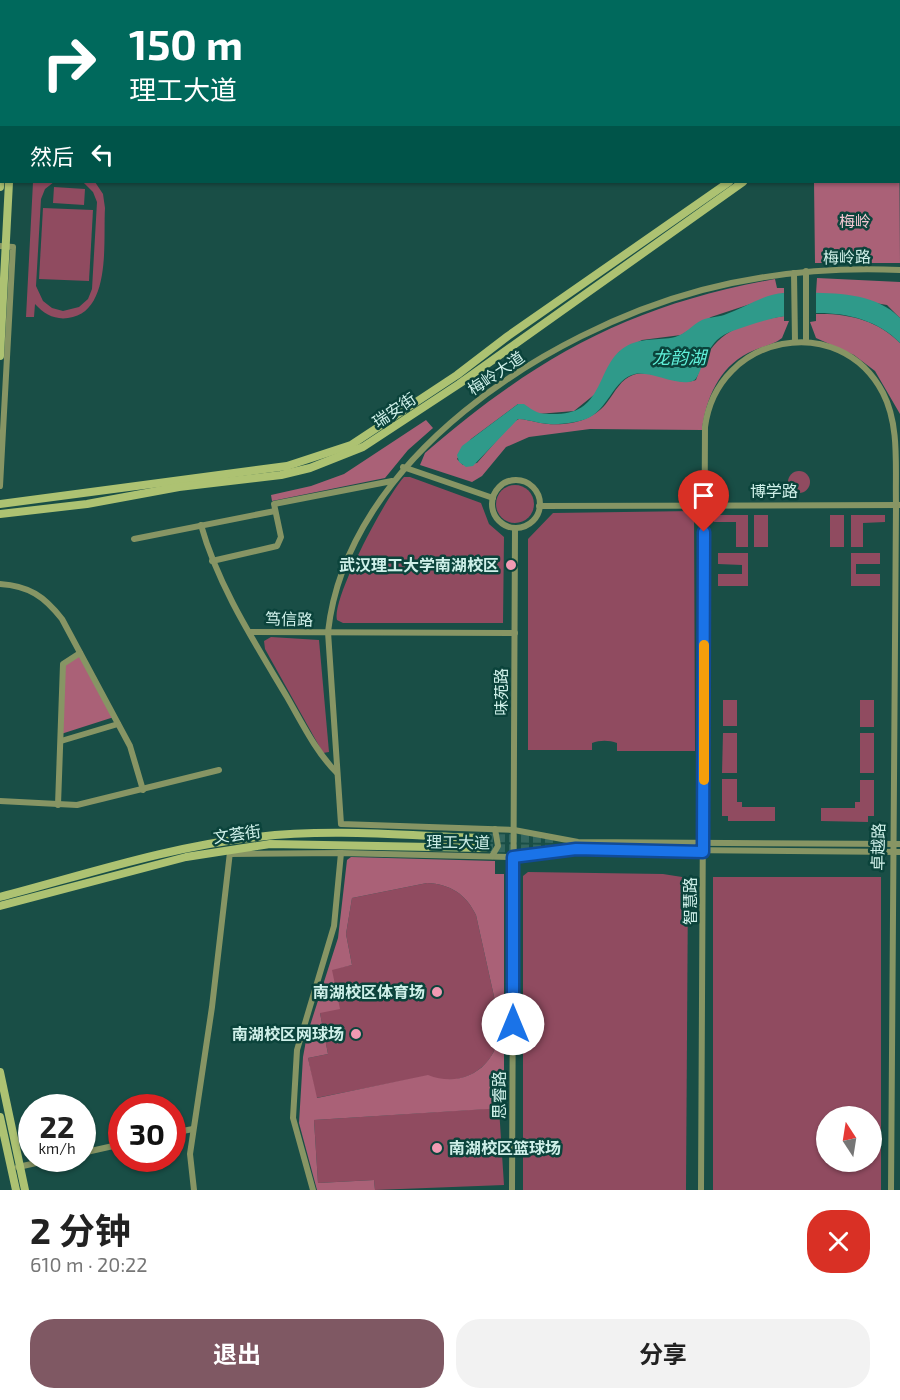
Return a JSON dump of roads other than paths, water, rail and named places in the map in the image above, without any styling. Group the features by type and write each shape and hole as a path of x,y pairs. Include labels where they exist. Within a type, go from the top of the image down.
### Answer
{"main road":[{"path":"0,356 9,183"},
{"name":"瑞安街","path":"0,504 271,469 313,459 351,445 442,386 508,336 728,183"},
{"name":"瑞安街","path":"0,514 290,473 363,447 459,384 742,183"},
{"name":"文荟街","path":"0,897 166,854 252,837 334,834 485,838"},
{"name":"文荟街","path":"0,906 186,857 308,843 485,848"},
{"path":"0,1072 16,1167 16,1190"},
{"path":"0,1117 2,1135 25,1190"}],"street":[{"path":"0,246 13,247 0,486"},
{"name":"梅岭路","path":"794,273 900,270"},
{"path":"806,271 806,342"},
{"path":"794,273 795,342"},
{"name":"梅岭大道","path":"341,824 328,632 331,607 349,559 392,481 403,467 440,430 481,399 580,337 651,306 690,293 794,273"},
{"path":"704,504 705,427 715,391 727,374 743,360 768,348 806,342 835,350 852,358 871,374 880,387 893,422 898,505"},
{"path":"403,467 493,498"},
{"path":"212,561 277,546 280,537 274,504 392,481"},
{"path":"520,481 536,492 539,506 533,520 515,528 504,525 495,517 493,498 505,483 520,481"},
{"name":"智慧路","path":"701,1190 704,504"},
{"name":"博学路","path":"539,506 898,505"},
{"name":"卓越路","path":"891,1190 892,844 898,505"},
{"path":"134,539 275,511"},
{"path":"201,525 212,561 250,632 320,754 338,773"},
{"name":"味苑路","path":"513,857 515,528"},
{"path":"0,584 22,586 45,599 62,619 132,751 143,790"},
{"name":"笃信路","path":"250,632 514,633"},
{"path":"58,805 63,664 80,653"},
{"path":"61,741 118,724"},
{"path":"0,801 58,805 86,803 219,770"},
{"name":"理工大道","path":"341,824 514,830 578,842 900,844"},
{"path":"492,856 498,846 495,829"},
{"name":"理工大道","path":"230,852 513,857 569,849 900,852"},
{"path":"194,1190 189,1163 230,852"},
{"path":"313,1190 293,1118 297,1050 334,926 341,853"},
{"name":"思睿路","path":"512,1190 513,857"},
{"path":"186,1130 193,1129"}],"water":[{"name":"龙韵湖","path":"784,293 830,293 861,297 875,302 900,318 900,343 885,330 867,321 848,316 808,313 768,320 732,331 717,340 693,381 680,382 635,374 621,382 600,409 586,419 554,424 518,419 473,466 466,467 459,462 457,455 462,446 518,404 524,404 539,413 551,414 573,412 584,406 592,397 609,365 625,347 643,340 675,337 702,320 724,315 761,299"}],"tunnel":[{"path":"485,838 555,839"},
{"path":"485,848 566,849"}],"place":[{"name":"武汉理工大学南湖校区","path":"511,565"},
{"name":"南湖校区体育场","path":"437,992"},
{"name":"南湖校区网球场","path":"356,1034"},
{"name":"南湖校区篮球场","path":"437,1148"}],"park label":[{"name":"梅岭","path":"855,221"}]}
